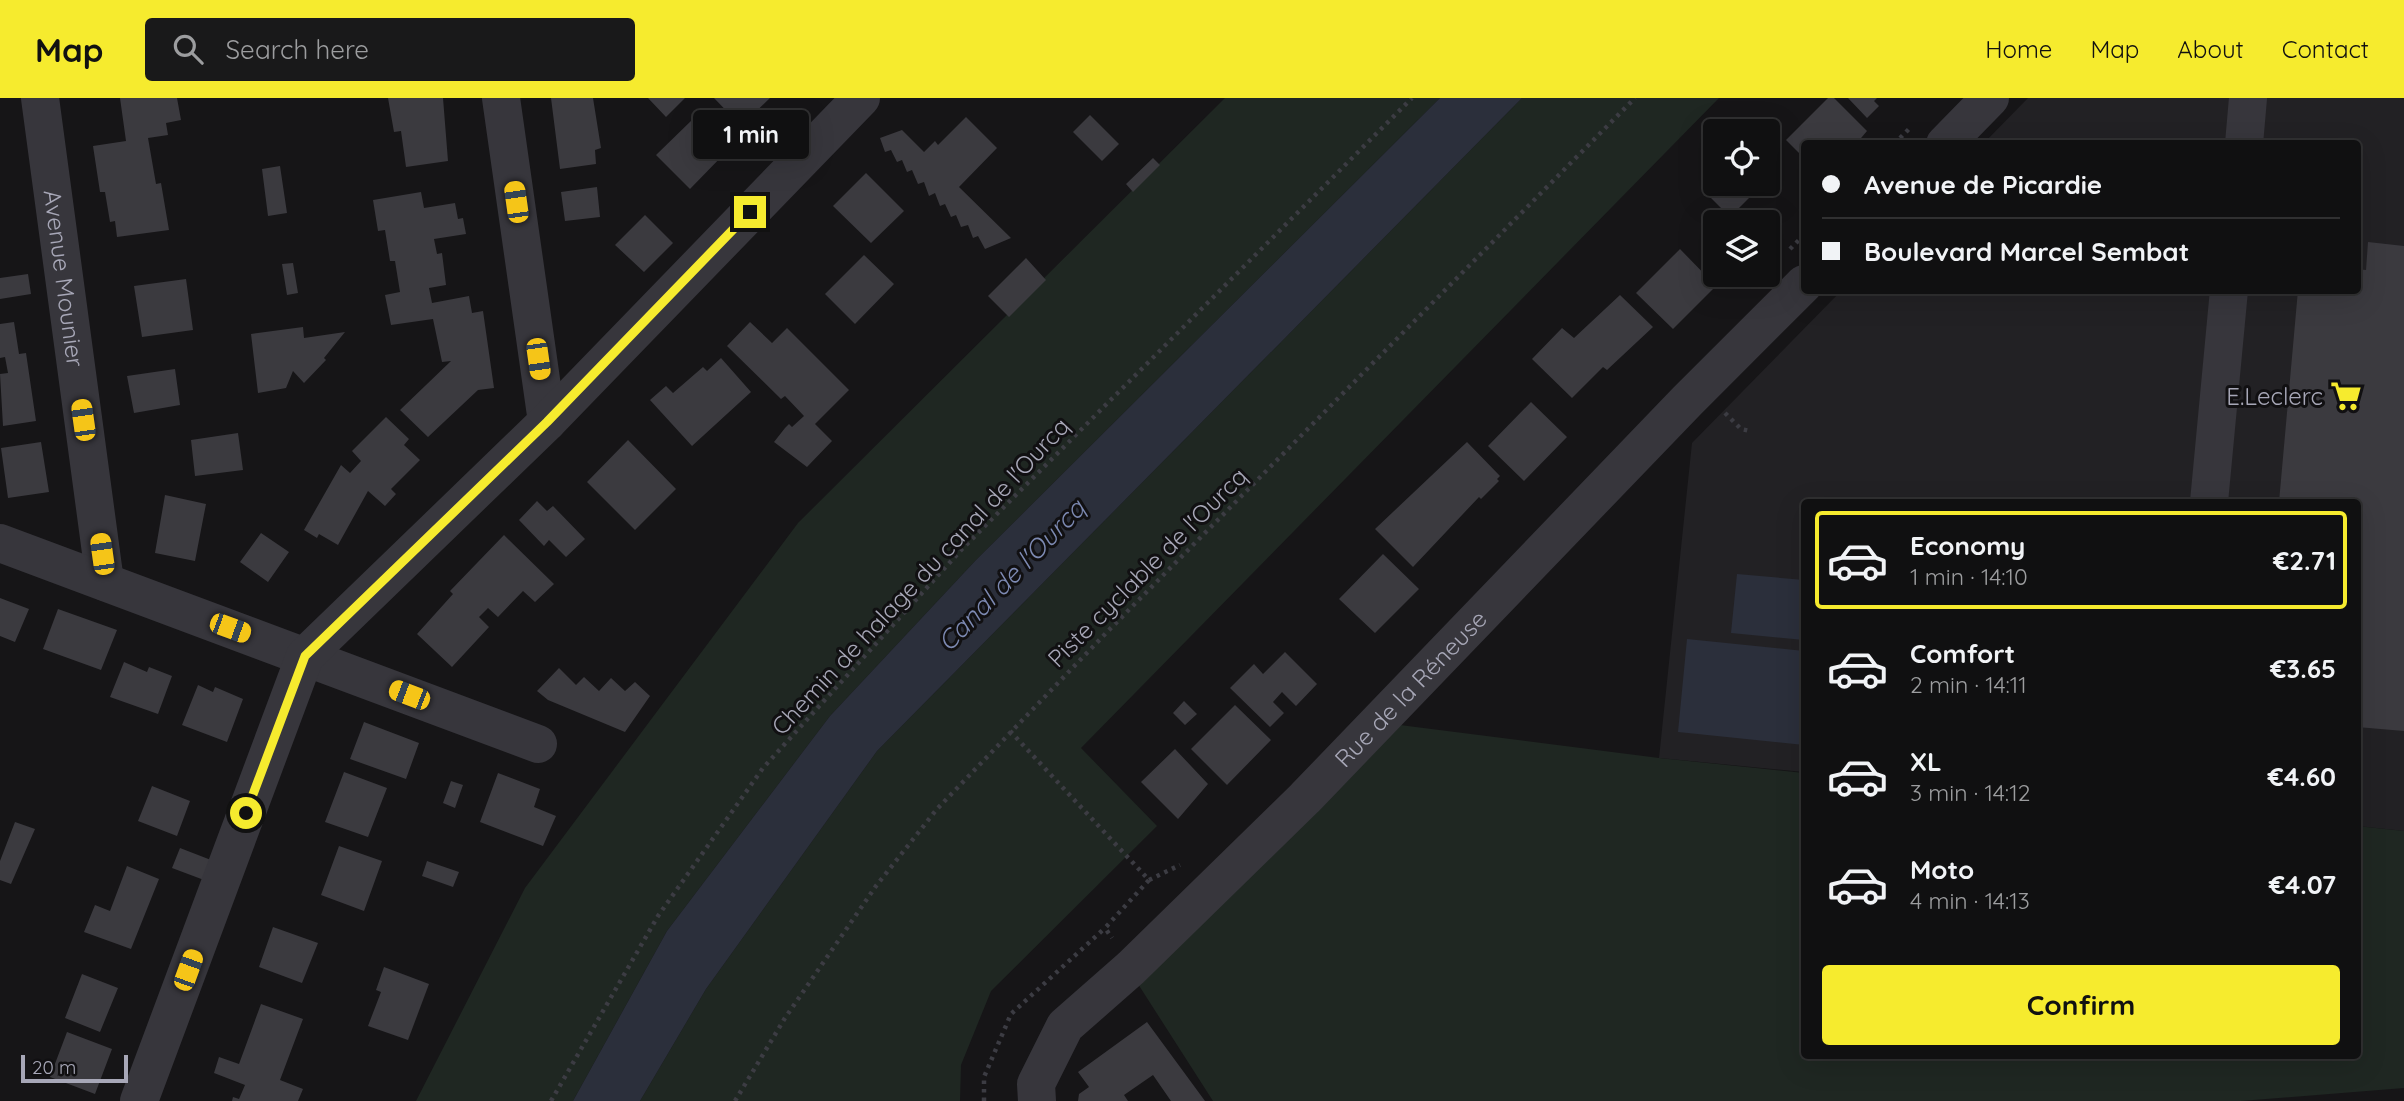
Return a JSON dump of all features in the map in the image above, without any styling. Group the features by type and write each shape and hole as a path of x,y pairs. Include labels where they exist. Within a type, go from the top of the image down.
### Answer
{"street":[{"name":"Avenue Mounier","path":"40,98 105,582"},
{"path":"501,98 547,422"},
{"path":"139,1101 305,656 547,422 861,98"},
{"path":"1949,140 1990,98"},
{"path":"2244,140 2248,98"},
{"name":"Rue de la Réneuse","path":"1037,1101 1036,1084 1065,1026 1131,968 1305,798 1687,401 1801,287"},
{"path":"2208,499 2229,294"},
{"path":"0,543 538,744"}],"path":[{"name":"Chemin de halage du canal de l'Ourcq","path":"551,1101 658,916 763,768 962,550 1412,98"},
{"name":"Piste cyclable de l'Ourcq","path":"735,1101 785,1018 876,886 937,809 1010,731 1634,98"},
{"path":"1010,731 1149,880 1105,928 1131,968"}],"shaded area":[{"path":"1225,98 1440,98 976,560 830,716 667,931 573,1101 416,1101 525,888 798,523"},
{"path":"1522,98 1719,98 1081,748 1157,826 991,991 961,1065 960,1101 640,1101 706,989 877,751"},
{"path":"2028,98 2404,98 2404,831 2361,826 2361,499 1801,499 1801,772 1659,758 1692,443 1838,294 2361,294 2361,140 1987,140"},
{"path":"1392,724 1659,758 1801,773 1801,1059 2361,1059 2361,826 2404,831 2404,1088 2241,1101 1213,1101 1138,984"}],"water":[{"name":"Canal de l'Ourcq","path":"1440,98 1522,98 877,751 706,989 640,1101 573,1101 667,931 830,716 976,560"},
{"path":"1737,574 1801,580 1801,640 1731,633"},
{"path":"1687,639 1801,651 1801,745 1678,732"}],"building":[{"path":"120,98 177,98 181,120 166,123 168,135 148,138 156,184 161,183 169,230 117,237 115,221 110,222 105,192 100,192 93,146 126,141"},
{"path":"388,98 443,98 448,161 406,167 401,131 394,132"},
{"path":"551,98 593,98 601,148 595,150 596,164 560,169"},
{"path":"648,98 685,98 666,117"},
{"path":"714,98 770,98 741,126"},
{"path":"1828,98 1834,98 1867,131 1859,140 1801,140 1801,155 1786,140"},
{"path":"1848,98 1877,98 1874,101 1879,106 1867,118"},
{"path":"1090,115 1119,144 1102,161 1073,132"},
{"path":"966,117 997,148 959,187 1011,238 985,249 978,236 973,238 968,225 961,227 956,215 951,217 945,204 940,206 935,193 929,196 924,182 918,184 912,170 907,172 902,160 897,162 891,150 885,152 880,138 902,130 924,152 935,141 938,145"},
{"path":"693,119 726,152 690,189 656,155"},
{"path":"1153,158 1160,165 1133,192 1126,184"},
{"path":"280,166 287,213 268,216 262,169"},
{"path":"866,173 904,211 871,243 833,206"},
{"path":"597,187 600,217 565,221 561,192"},
{"path":"421,192 424,208 455,203 458,219 463,218 466,234 434,239 437,254 442,253 446,285 429,288 432,303 469,296 472,313 483,311 494,388 478,390 428,437 400,410 451,361 442,362 433,319 391,325 385,295 400,292 395,261 390,261 385,230 378,231 373,200"},
{"path":"1709,196 1751,196 1737,210 1723,210"},
{"path":"645,215 673,243 644,272 615,245"},
{"name":"E.Leclerc","path":"2368,242 2404,246 2404,731 2361,727 2361,499 2279,499 2298,294 2361,294 2361,269 2366,270"},
{"path":"1680,249 1703,273 1703,287 1715,287 1673,329 1636,293"},
{"path":"864,255 894,284 855,324 825,294"},
{"path":"1026,258 1046,280 1009,317 988,296"},
{"path":"293,263 298,293 287,295 282,264"},
{"path":"28,274 31,294 0,299 0,278"},
{"path":"186,279 193,330 142,337 134,286"},
{"path":"1620,295 1653,327 1607,370 1603,367 1572,398 1532,359 1562,328 1574,338"},
{"path":"14,322 19,354 26,353 36,421 3,426 0,374 8,373 5,357 0,358 0,324"},
{"path":"750,322 772,343 787,328 849,390 815,424 832,441 807,467 774,442 789,424 792,427 804,416 785,396 781,399 727,346"},
{"path":"303,327 304,338 345,332 324,358 326,360 304,383 293,371 286,388 258,393 251,334"},
{"path":"721,358 751,392 692,446 650,400 666,386 673,393 703,367 707,371"},
{"path":"175,369 180,405 134,413 127,376"},
{"path":"1531,402 1567,437 1524,481 1488,446"},
{"path":"386,417 409,439 404,445 420,460 391,489 396,494 385,506 368,491 338,545 319,534 317,538 304,530 341,465 350,473 361,461 352,451"},
{"path":"238,433 243,470 195,476 191,440"},
{"path":"628,440 676,489 635,530 587,482"},
{"path":"41,442 49,492 8,498 1,448"},
{"path":"1467,442 1500,476 1497,479 1499,481 1481,499 1479,497 1413,567 1375,529"},
{"path":"165,495 206,504 195,561 155,553"},
{"path":"537,501 547,511 553,506 585,539 566,557 549,540 544,546 519,520"},
{"path":"261,533 289,552 268,582 240,562"},
{"path":"504,535 554,584 535,602 523,591 498,617 488,608 479,617 489,627 452,667 417,634 453,594 450,591"},
{"path":"1383,554 1419,589 1375,633 1339,599"},
{"path":"0,598 29,609 15,642 0,636"},
{"path":"58,609 117,630 101,670 43,649"},
{"path":"1285,652 1317,684 1296,706 1282,692 1273,702 1284,713 1270,727 1230,688 1254,664 1263,674"},
{"path":"124,662 147,672 149,667 172,676 158,714 110,697"},
{"path":"559,668 576,685 584,677 599,691 611,678 625,691 635,682 650,696 625,732 548,700 537,691"},
{"path":"198,685 213,692 215,687 243,699 227,742 182,725"},
{"path":"1184,701 1197,714 1185,725 1173,713"},
{"path":"1235,705 1271,740 1227,785 1191,749"},
{"path":"364,722 419,743 406,779 350,759"},
{"path":"1175,749 1208,784 1178,819 1141,782"},
{"path":"344,772 387,788 368,837 325,822"},
{"path":"498,773 540,789 534,807 556,816 543,846 480,822"},
{"path":"451,781 463,785 455,808 443,803"},
{"path":"152,786 190,801 177,836 138,821"},
{"path":"15,822 35,829 11,884 0,880 0,861"},
{"path":"339,846 382,861 364,911 321,895"},
{"path":"180,848 211,860 204,880 172,868"},
{"path":"427,861 459,872 453,887 422,876"},
{"path":"127,866 159,879 131,949 84,932 95,905 110,911"},
{"path":"273,927 318,943 302,983 259,967"},
{"path":"384,967 429,984 408,1040 368,1026 381,992 376,990"},
{"path":"82,974 118,988 100,1032 65,1018"},
{"path":"261,1004 303,1019 280,1080 303,1089 298,1101 232,1101 233,1097 239,1099 245,1085 214,1073 219,1057 239,1064"},
{"path":"1147,1022 1205,1101 1171,1101 1153,1075 1124,1095 1128,1101 1078,1101 1079,1094 1089,1087 1078,1072"},
{"path":"67,1032 112,1049 95,1094 50,1077"}],"place":[{"name":"E.Leclerc","path":"2346,396"}],"route":[{"path":"246,813 305,656 547,422 750,212"}]}
